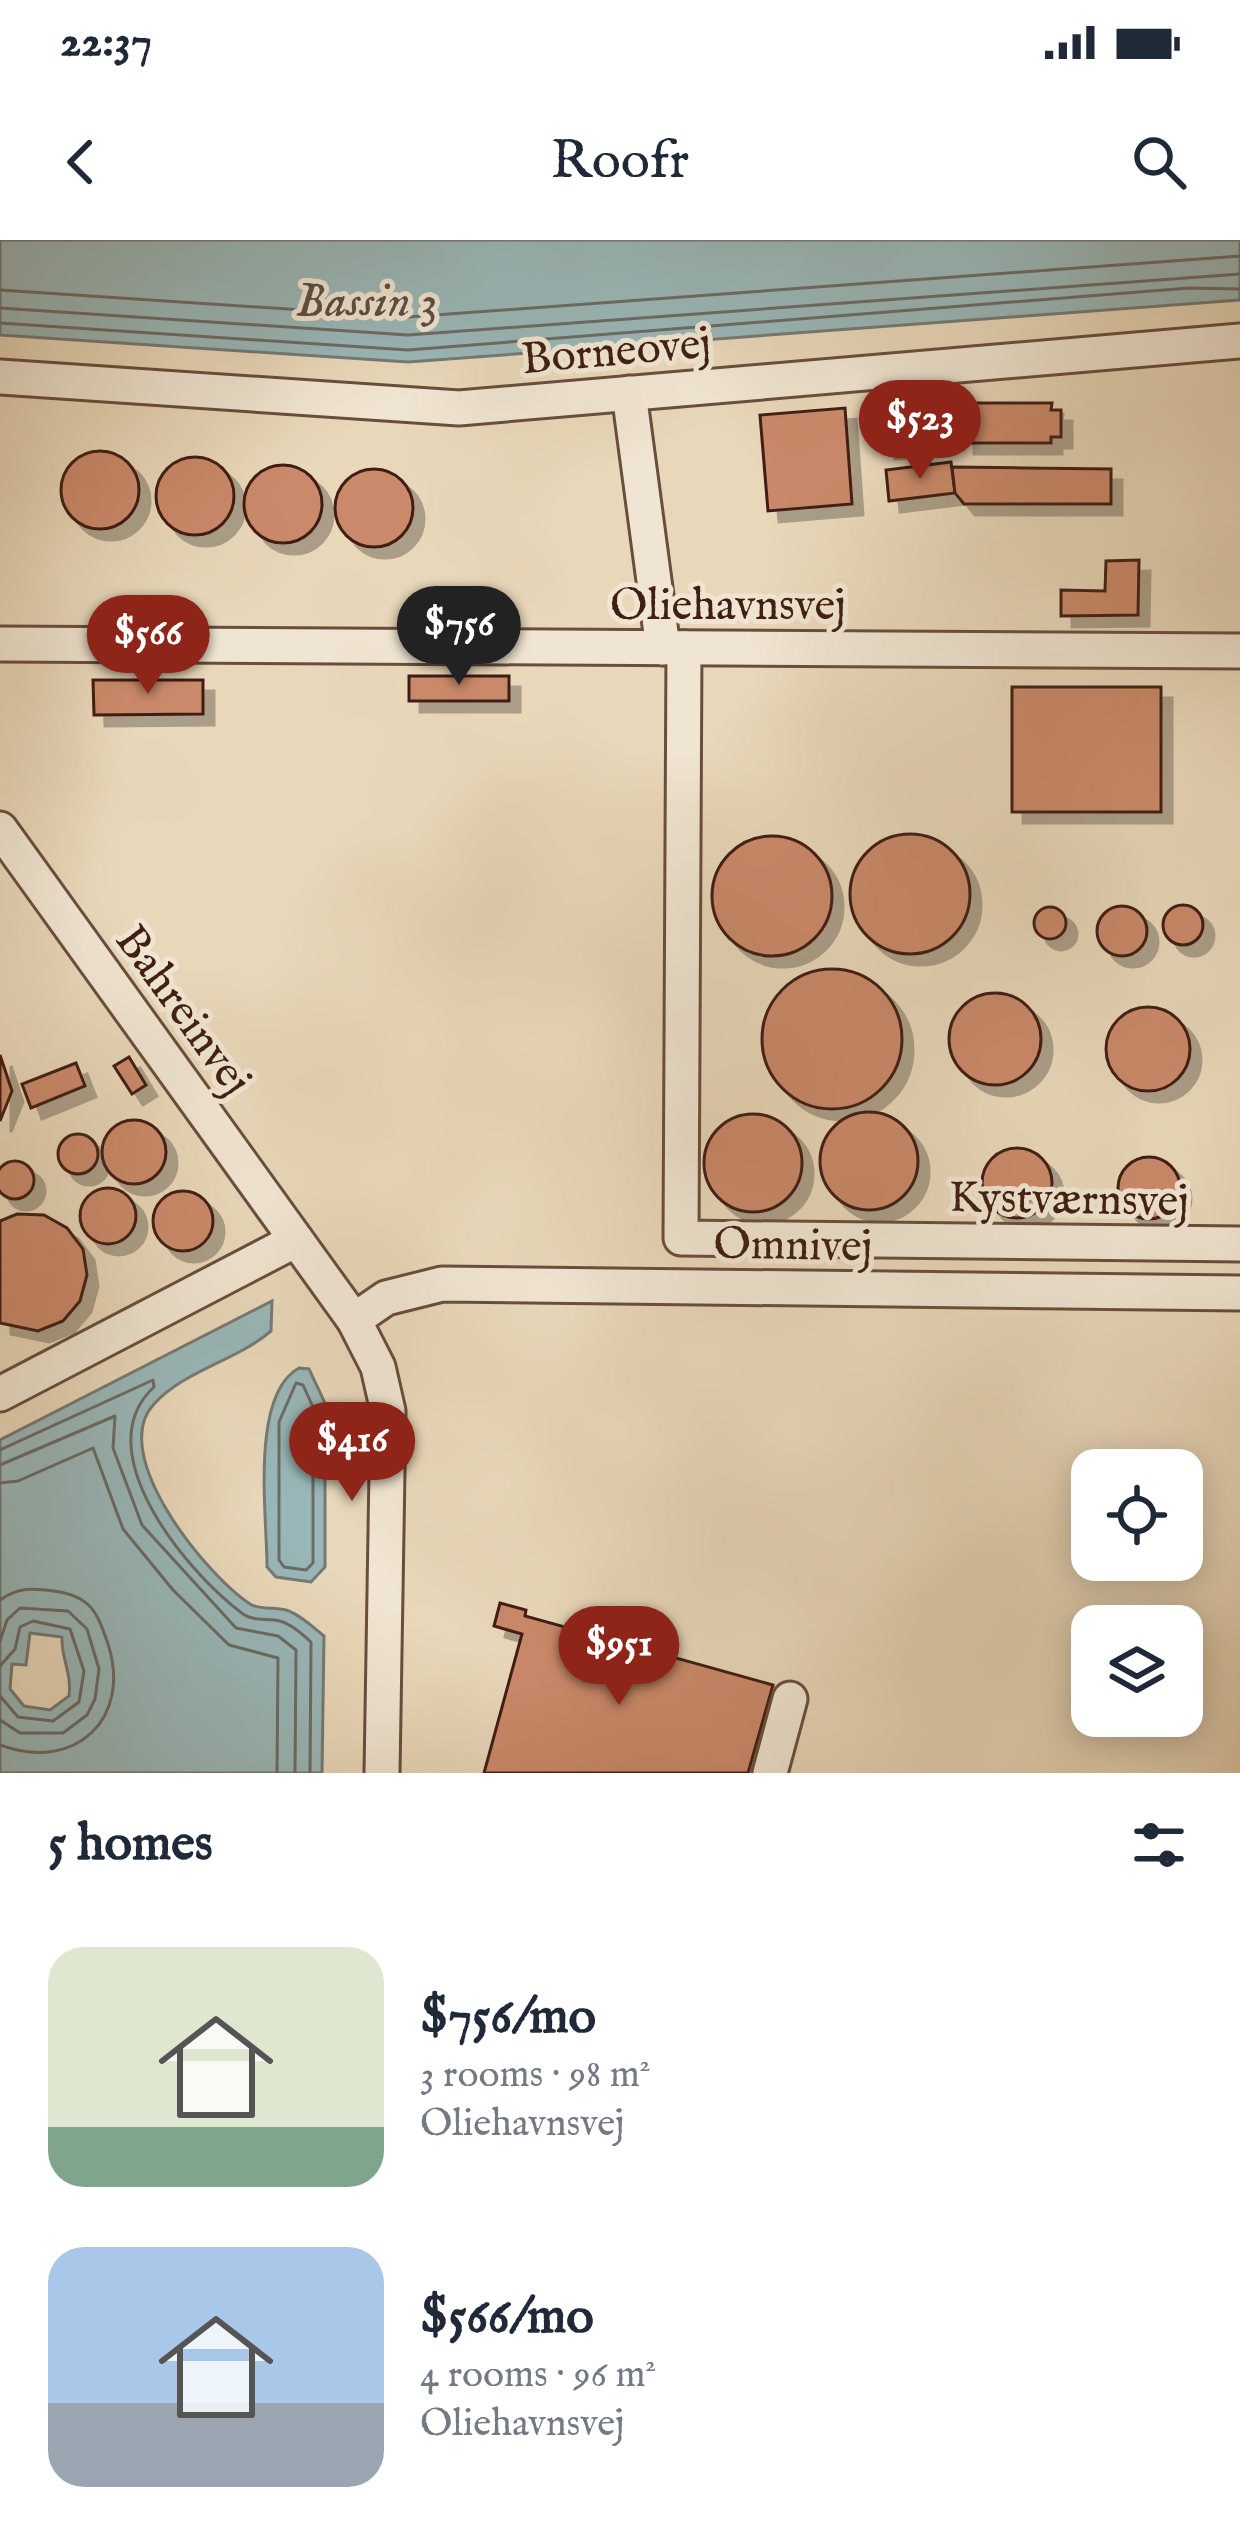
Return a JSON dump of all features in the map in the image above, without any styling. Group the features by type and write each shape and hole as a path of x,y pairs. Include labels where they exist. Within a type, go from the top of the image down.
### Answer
{"street":[{"name":"Borneovej","path":"0,376 458,408 1240,341"},
{"path":"629,392 673,648"},
{"name":"Oliehavnsvej","path":"0,644 1240,651"},
{"name":"Kystværnsvej","path":"673,648 680,1238 1240,1244"},
{"name":"Bahreinvej","path":"0,830 296,1240"},
{"path":"0,1394 296,1240 354,1321 378,1367 388,1411 382,1773"},
{"name":"Omnivej","path":"354,1321 386,1298 442,1284 1240,1293"},
{"path":"770,1773 790,1699"}],"water":[{"name":"Bassin 3","path":"0,240 1240,240 1240,300 408,362 0,335"},
{"path":"272,1301 271,1331 180,1382 154,1404 143,1426 143,1452 168,1512 210,1568 250,1604 291,1612 324,1636 322,1773 0,1773 0,1440","holes":["30,1633 62,1637 69,1696 50,1710 24,1706 10,1689 12,1664 26,1665"]},
{"path":"299,1368 309,1369 325,1403 325,1567 311,1582 276,1577 267,1567 267,1429 284,1382"}],"building":[{"path":"962,403 1052,403 1051,410 1061,410 1061,437 1051,437 1051,443 963,443 963,426 953,426 953,414 963,414"},
{"path":"845,408 852,504 768,511 760,415"},
{"path":"912,414 915,446 884,448 881,417"},
{"path":"100,451 128,462 139,490 128,518 100,529 72,518 61,490 72,462"},
{"path":"195,457 223,468 234,496 223,524 195,535 167,524 156,496 167,468"},
{"path":"951,462 955,493 889,501 886,470"},
{"path":"283,465 311,476 322,504 311,532 283,543 255,532 244,504 255,476"},
{"path":"952,467 1111,469 1111,504 964,504 955,493"},
{"path":"374,469 402,480 413,508 402,536 374,547 346,536 335,508 346,480"},
{"path":"1139,560 1138,615 1061,616 1061,590 1105,591 1106,561"},
{"path":"409,676 509,676 509,701 409,701"},
{"path":"93,680 203,680 203,714 94,715"},
{"path":"1012,687 1161,687 1161,812 1012,812"},
{"path":"910,834 933,838 953,851 966,871 970,894 966,917 953,937 933,950 910,954 887,950 867,937 854,917 850,894 854,871 867,851 887,838"},
{"path":"772,836 795,840 815,853 828,873 832,896 828,919 815,939 795,952 772,956 749,952 729,939 716,919 712,896 716,873 729,853 749,840"},
{"path":"1183,905 1197,911 1203,925 1197,939 1183,945 1169,939 1163,925 1169,911"},
{"path":"1122,906 1140,913 1147,931 1140,949 1122,956 1104,949 1097,931 1104,913"},
{"path":"1050,907 1061,912 1066,923 1061,934 1050,939 1039,934 1034,923 1039,912"},
{"path":"832,969 859,975 881,990 896,1012 902,1039 896,1066 881,1088 859,1103 832,1109 805,1103 783,1088 768,1066 762,1039 768,1012 783,990 805,975"},
{"path":"995,993 1013,996 1028,1006 1038,1021 1038,1057 1028,1072 1013,1082 995,1085 977,1082 962,1072 952,1057 949,1039 952,1021 962,1006 977,996"},
{"path":"1148,1007 1178,1019 1190,1049 1178,1079 1148,1091 1118,1079 1106,1049 1118,1019"},
{"path":"0,1055 12,1091 0,1121"},
{"path":"129,1057 146,1085 132,1094 114,1066"},
{"path":"76,1063 85,1086 31,1108 22,1084"},
{"path":"869,1112 888,1116 903,1127 914,1142 918,1161 914,1180 903,1195 888,1206 869,1210 850,1206 835,1195 824,1180 820,1161 824,1142 835,1127 850,1116"},
{"path":"753,1114 772,1118 787,1129 798,1144 802,1163 798,1182 787,1197 772,1208 753,1212 734,1208 719,1197 708,1182 704,1163 708,1144 719,1129 734,1118"},
{"path":"134,1120 156,1130 166,1152 156,1174 134,1184 112,1174 102,1152 112,1130"},
{"path":"78,1134 92,1140 98,1154 92,1168 78,1174 64,1168 58,1154 64,1140"},
{"path":"1017,1148 1042,1158 1052,1183 1042,1208 1017,1218 992,1208 982,1183 992,1158"},
{"path":"1149,1157 1171,1166 1180,1188 1171,1210 1149,1219 1127,1210 1118,1188 1127,1166"},
{"path":"8,1163 22,1163 32,1173 32,1187 22,1197 8,1197 -1,1188 -1,1172"},
{"path":"108,1188 128,1196 136,1216 128,1236 108,1244 88,1236 80,1216 88,1196"},
{"path":"183,1191 204,1200 213,1221 204,1242 183,1251 162,1242 153,1221 162,1200"},
{"path":"17,1214 44,1215 67,1228 83,1249 87,1275 80,1301 63,1321 38,1331 0,1323 0,1221"},
{"path":"500,1603 526,1610 525,1616 773,1685 748,1773 484,1773 522,1634 494,1626"}]}
